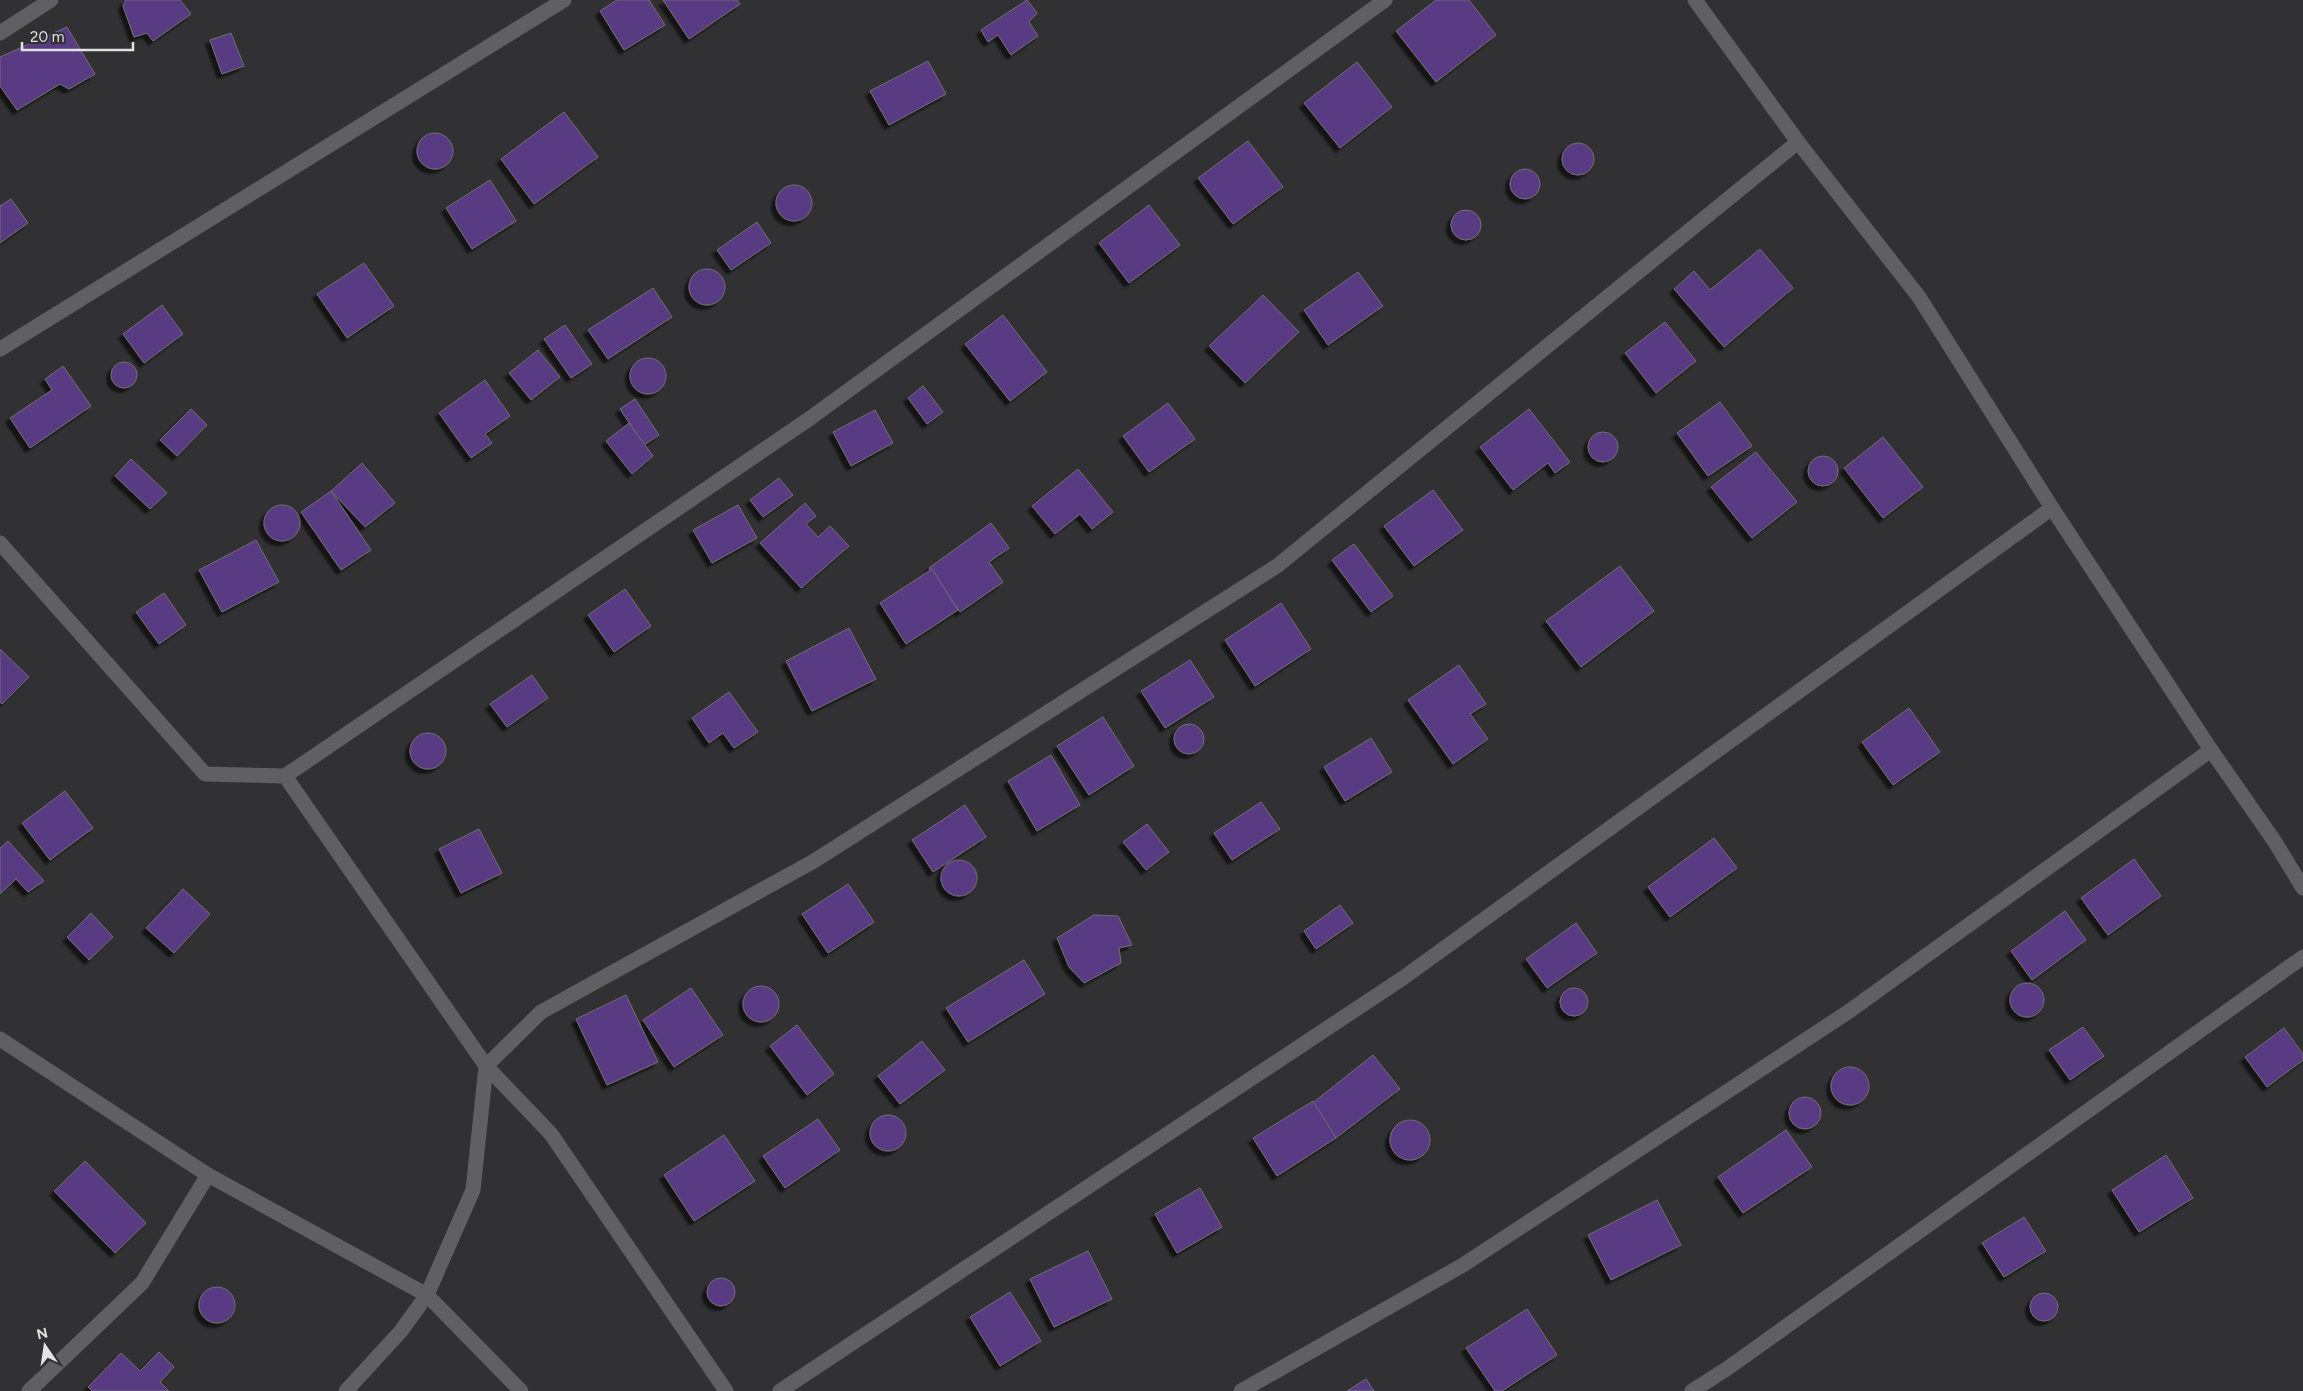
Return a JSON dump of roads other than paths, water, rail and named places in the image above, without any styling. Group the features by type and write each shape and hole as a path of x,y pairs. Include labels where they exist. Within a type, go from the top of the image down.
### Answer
{"street":[{"path":"0,32 52,0"},
{"path":"0,349 564,0"},
{"path":"0,543 205,774 285,776 809,419 1385,0"},
{"path":"1695,0 1798,142 1919,297 2052,508 2211,750 2275,842 2303,888"},
{"path":"346,1391 401,1331 427,1295 474,1190 486,1066 541,1012 814,860 1277,566 1798,142"},
{"path":"780,1391 1403,978 2052,508"},
{"path":"1241,1391 1463,1265 1840,1018 2211,750"},
{"path":"285,776 486,1066 551,1134 726,1391"},
{"path":"1692,1391 1744,1357 2303,957"},
{"path":"0,1039 208,1175 427,1295 521,1391"},
{"path":"29,1391 142,1284 208,1175"}]}
